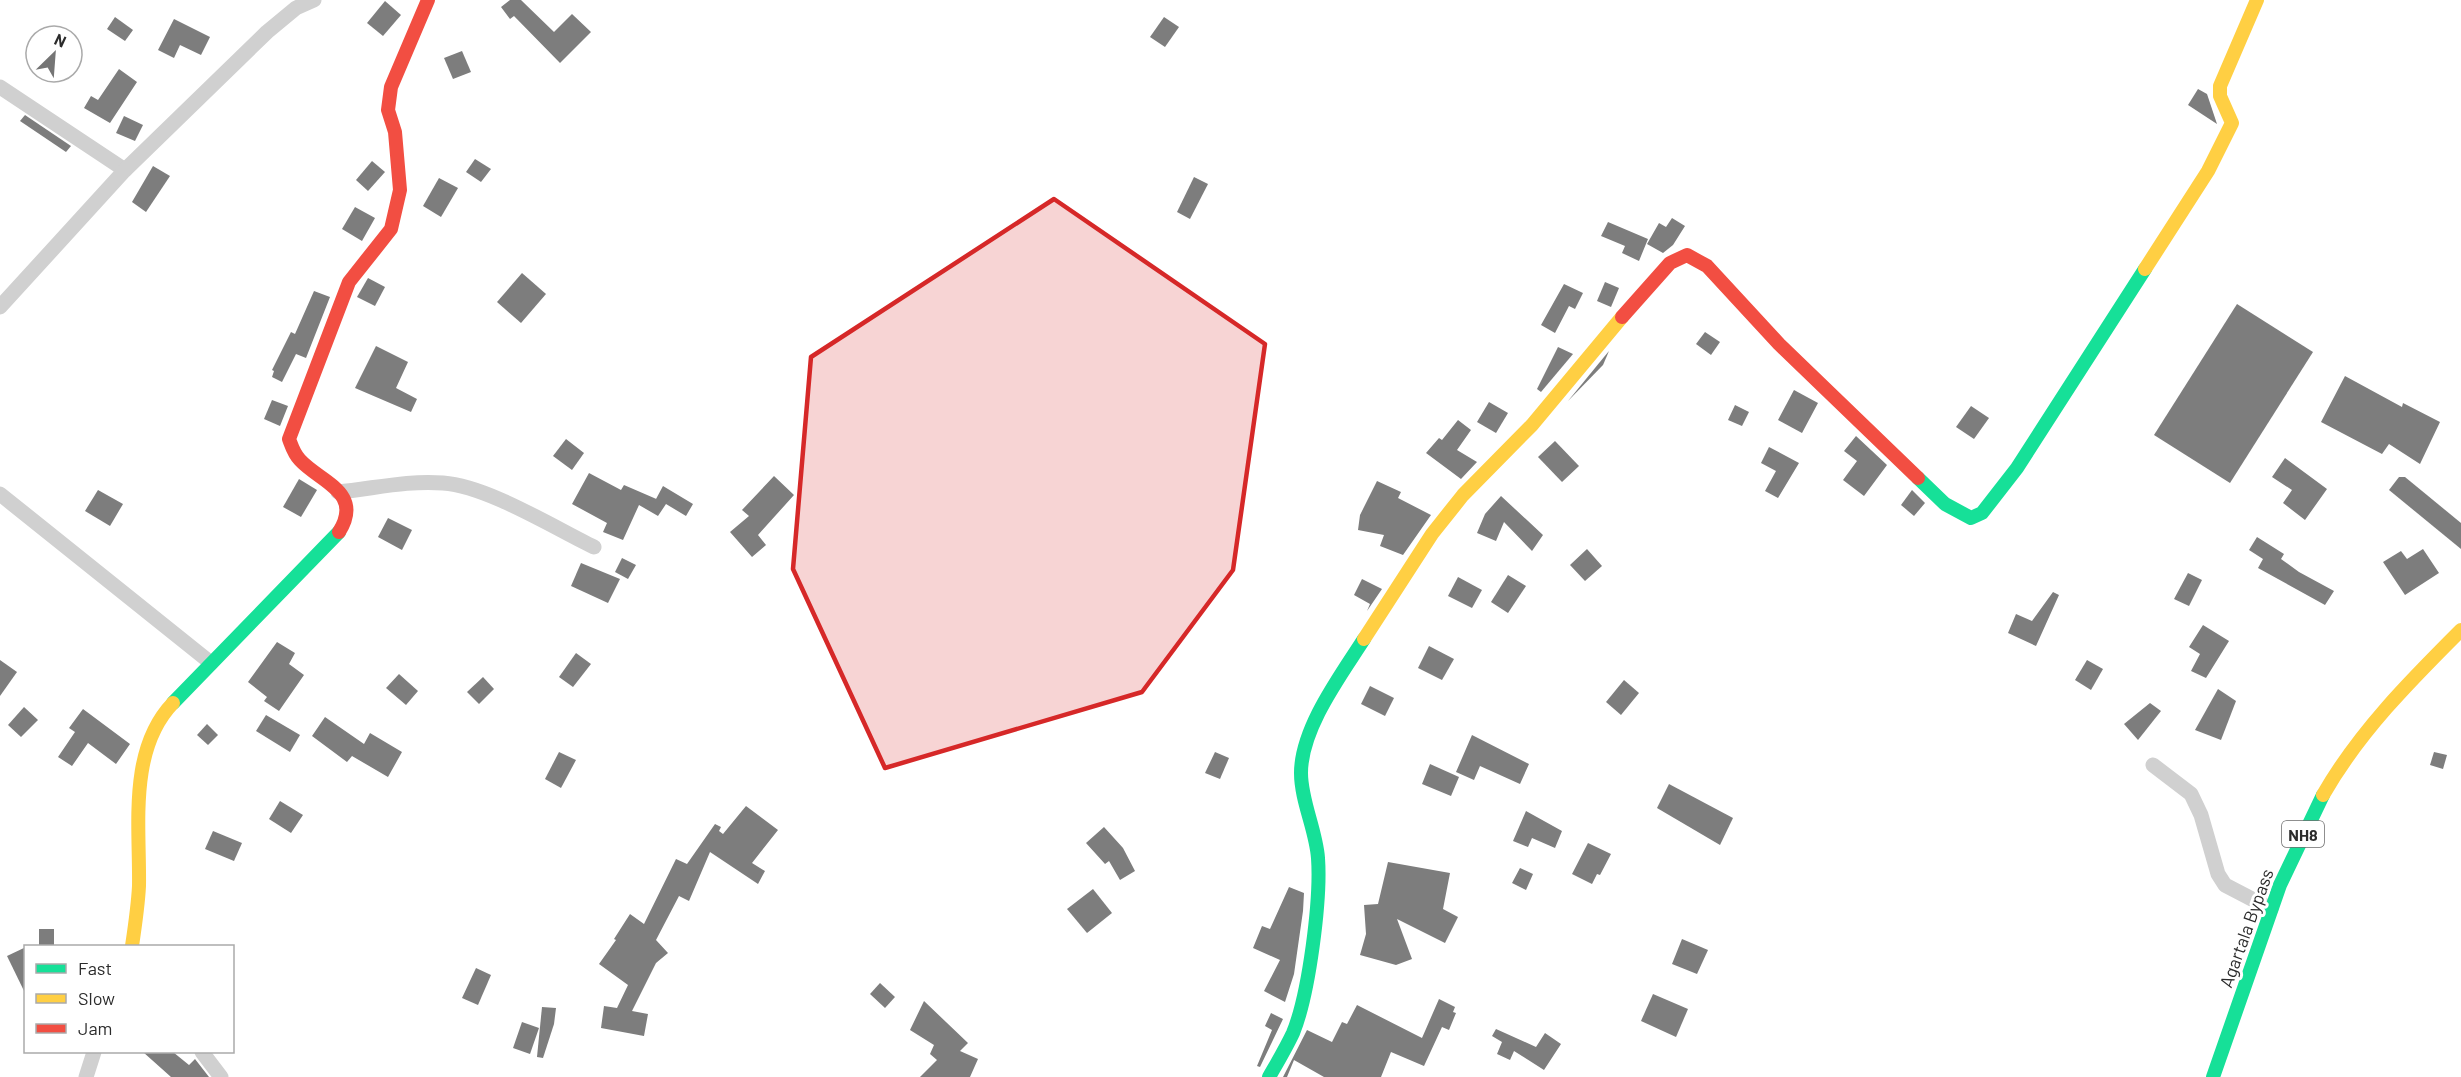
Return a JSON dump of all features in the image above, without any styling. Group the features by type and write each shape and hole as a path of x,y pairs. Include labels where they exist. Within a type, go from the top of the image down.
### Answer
{"main road":[{"path":"132,945 138,909 144,751 160,716 272,605 334,536 345,520 346,506 338,492 329,482 301,464 291,452 289,439 349,282 391,229 400,190 395,132 388,110 391,87 428,0"},
{"path":"1269,1077 1293,1032 1307,976 1316,912 1318,858 1301,773 1311,729 1325,700 1392,593 1451,510 1532,425 1594,349 1670,263 1678,257 1688,255 1707,266 1779,344 1945,504 1971,518 1982,513 2017,468 2225,141 2232,123 2220,96 2220,86 2257,0"},
{"name":"Agartala Bypass","path":"2212,1077 2286,869 2333,777 2388,706 2461,630"}],"street":[{"path":"0,307 125,170 267,32 296,8 314,0"},
{"path":"0,87 125,170"},
{"path":"338,492 405,483 452,484 491,497 594,548"},
{"path":"0,494 211,663"},
{"path":"2153,765 2191,794 2201,815 2221,881 2271,909"},
{"path":"86,1077 94,1053"},
{"path":"203,1053 221,1077"}],"highlighted area":[{"path":"1054,199 1265,344 1233,570 1142,692 885,768 793,569 811,357"}],"building":[{"path":"510,0 521,0 554,32 572,14 591,32 560,63 514,16 510,19 501,7"},
{"path":"385,1 401,15 383,36 367,23"},
{"path":"115,17 133,30 125,41 107,29"},
{"path":"1164,17 1179,27 1165,47 1150,37"},
{"path":"174,19 210,37 201,55 180,45 174,58 158,50"},
{"path":"462,51 471,72 453,79 444,58"},
{"path":"119,69 137,82 110,123 84,108 91,96 98,100"},
{"path":"2198,89 2207,94 2217,124 2188,105"},
{"path":"25,115 71,146 66,152 20,121"},
{"path":"124,116 143,125 135,141 116,133"},
{"path":"475,159 491,169 481,182 466,172"},
{"path":"372,161 385,172 368,191 356,180"},
{"path":"153,166 170,176 146,212 132,202"},
{"path":"1194,177 1208,184 1190,219 1177,212"},
{"path":"439,178 458,188 441,217 423,206"},
{"path":"355,207 375,218 362,241 342,229"},
{"path":"1672,218 1685,226 1673,245 1663,253 1647,244 1659,223 1666,227"},
{"path":"1608,222 1648,239 1639,261 1622,253 1625,246 1601,236"},
{"path":"522,273 546,294 521,323 497,302"},
{"path":"368,278 385,287 375,306 357,297"},
{"path":"1605,282 1619,288 1611,307 1597,301"},
{"path":"1564,284 1583,293 1575,309 1569,306 1555,333 1541,325"},
{"path":"314,291 330,297 306,358 296,354 282,382 272,377 274,371 272,370 291,332 295,334"},
{"path":"2237,304 2313,352 2230,483 2154,435"},
{"path":"1705,332 1720,342 1711,355 1696,344"},
{"path":"376,346 408,362 396,388 417,399 411,412 355,388"},
{"path":"1558,347 1573,354 1541,392 1537,389"},
{"path":"1609,351 1603,365 1568,401 1604,357"},
{"path":"2345,376 2402,407 2403,403 2440,422 2420,464 2389,444 2382,454 2321,422"},
{"path":"1794,390 1818,403 1802,433 1778,420"},
{"path":"272,400 288,406 280,426 264,419"},
{"path":"1489,402 1508,413 1496,433 1477,422"},
{"path":"1735,405 1749,412 1742,426 1728,420"},
{"path":"1971,406 1989,418 1974,439 1956,427"},
{"path":"1458,420 1471,430 1457,450 1477,462 1461,479 1426,453 1439,438 1442,440"},
{"path":"1856,436 1887,465 1864,496 1843,480 1857,461 1844,451"},
{"path":"566,439 584,453 572,470 553,456"},
{"path":"1555,441 1579,466 1562,482 1538,457"},
{"path":"1769,447 1799,463 1778,498 1765,491 1776,471 1761,463"},
{"path":"2285,458 2327,489 2305,520 2283,503 2292,490 2272,477"},
{"path":"589,473 621,490 624,485 656,499 663,486 693,504 686,516 666,504 658,516 639,505 623,540 603,532 607,523 572,504"},
{"path":"774,476 794,495 758,535 766,545 752,557 730,532 749,516 742,510"},
{"path":"2399,477 2405,477 2461,523 2461,549 2389,490"},
{"path":"299,479 317,490 301,517 283,507"},
{"path":"1377,481 1401,492 1398,498 1431,515 1403,555 1380,546 1384,535 1358,530 1360,515"},
{"path":"98,490 123,504 110,526 85,511"},
{"path":"1912,490 1925,503 1914,516 1901,505"},
{"path":"1501,496 1543,535 1532,551 1504,522 1496,541 1477,533 1485,514"},
{"path":"388,518 412,530 402,550 378,537"},
{"path":"2257,537 2284,554 2281,559 2299,572 2334,591 2325,605 2258,568 2263,559 2249,550"},
{"path":"1587,549 1602,566 1585,581 1570,565"},
{"path":"2423,549 2439,573 2405,595 2383,562 2401,551 2407,559"},
{"path":"622,558 636,565 628,579 615,572"},
{"path":"581,563 620,579 608,603 571,586"},
{"path":"2188,573 2202,580 2189,606 2174,599"},
{"path":"1508,575 1526,586 1508,613 1491,602"},
{"path":"1458,577 1482,590 1472,608 1448,596"},
{"path":"1362,579 1382,589 1367,611 1370,604 1354,595"},
{"path":"2053,592 2059,595 2036,646 2008,633 2016,614 2032,621"},
{"path":"2203,625 2229,641 2206,678 2191,671 2200,654 2189,647"},
{"path":"277,642 295,653 289,664 304,675 279,711 264,701 267,697 248,682"},
{"path":"1429,646 1454,659 1442,680 1418,668"},
{"path":"576,653 591,664 573,687 559,677"},
{"path":"0,660 17,672 0,696"},
{"path":"2087,660 2103,669 2091,690 2075,680"},
{"path":"399,674 418,691 406,705 386,688"},
{"path":"483,677 494,689 479,704 467,692"},
{"path":"1624,680 1639,693 1621,715 1606,702"},
{"path":"1370,686 1394,698 1385,716 1361,704"},
{"path":"2218,689 2236,701 2221,740 2195,730"},
{"path":"2150,703 2161,711 2138,740 2124,724"},
{"path":"24,707 38,720 21,737 8,725"},
{"path":"83,709 130,744 116,764 88,743 72,766 58,757 75,732 69,728"},
{"path":"266,715 300,735 290,752 256,731"},
{"path":"325,717 364,744 370,733 402,752 388,777 352,756 347,762 312,736"},
{"path":"207,724 218,735 208,745 197,735"},
{"path":"1472,735 1529,764 1520,784 1480,766 1474,780 1456,772"},
{"path":"559,752 576,760 561,788 545,779"},
{"path":"1215,752 1229,758 1220,779 1205,773"},
{"path":"2434,752 2447,755 2443,769 2430,765"},
{"path":"1430,764 1459,777 1451,796 1422,784"},
{"path":"1669,784 1733,818 1720,845 1657,808"},
{"path":"280,801 303,815 291,833 269,819"},
{"path":"746,806 778,830 752,863 765,871 758,884 710,852 689,901 679,896 656,940 668,953 656,963 632,1011 648,1014 644,1036 601,1028 604,1006 617,1008 628,985 599,964 616,940 614,939 630,914 644,924 676,859 687,864 715,824 721,827 719,831 723,834"},
{"path":"1526,811 1562,831 1555,848 1532,838 1528,847 1513,841"},
{"path":"1104,827 1123,848 1135,871 1120,880 1109,861 1105,864 1086,843"},
{"path":"213,831 242,843 234,861 205,849"},
{"path":"1588,843 1611,854 1600,875 1597,874 1592,884 1572,874"},
{"path":"1388,862 1450,873 1443,909 1458,917 1445,943 1397,919 1412,959 1396,965 1360,955 1366,934 1364,905 1378,904"},
{"path":"1520,868 1533,874 1526,890 1512,883"},
{"path":"1289,887 1304,893 1294,974 1285,1002 1264,991 1280,960 1253,948 1262,926 1270,929"},
{"path":"1093,889 1112,913 1087,933 1067,909"},
{"path":"39,929 54,929 54,945 39,945"},
{"path":"1682,939 1708,950 1697,974 1672,964"},
{"path":"24,948 24,991 7,956"},
{"path":"476,968 491,975 478,1005 462,998"},
{"path":"880,983 895,997 885,1008 870,994"},
{"path":"1653,994 1688,1009 1676,1037 1641,1021"},
{"path":"1439,999 1455,1007 1453,1012 1456,1013 1449,1030 1442,1027 1424,1066 1391,1052 1381,1077 1324,1077 1294,1060 1287,1077 1283,1077 1307,1030 1332,1042 1342,1022 1347,1024 1357,1005 1422,1038"},
{"path":"924,1001 968,1043 960,1051 978,1059 970,1077 920,1077 937,1060 930,1054 934,1045 910,1030"},
{"path":"542,1007 556,1008 554,1024 543,1058 537,1057"},
{"path":"1271,1013 1283,1019 1260,1067 1257,1066 1272,1030 1265,1026"},
{"path":"522,1022 539,1028 530,1054 513,1048"},
{"path":"1496,1029 1536,1047 1545,1033 1561,1044 1544,1070 1514,1051 1510,1060 1497,1054 1502,1042 1492,1036"},
{"path":"144,1053 174,1053 189,1065 195,1059 209,1077 171,1077"}],"traffic: fast":[{"path":"1918,478 1945,504 1971,518 1982,513 2017,468 2145,269"},
{"path":"173,703 339,532"},
{"path":"1269,1077 1293,1033 1299,1016 1309,972 1316,922 1318,858 1302,784 1303,756 1315,720 1334,685 1364,639"},
{"path":"2213,1077 2280,885 2323,795"}],"traffic: slow":[{"path":"2145,269 2208,171 2232,123 2220,96 2220,86 2257,0"},
{"path":"1364,639 1432,534 1463,495 1532,425 1622,317"},
{"path":"2323,795 2369,729 2404,688 2461,630"},
{"path":"132,945 139,886 138,814 143,766 149,743 159,722 173,703"}],"traffic: jam":[{"path":"339,532 345,518 346,507 343,497 300,460 289,439 349,282 391,229 400,190 395,132 388,110 391,87 428,0"},
{"path":"1622,317 1670,263 1687,255 1707,266 1779,344 1918,478"}]}
